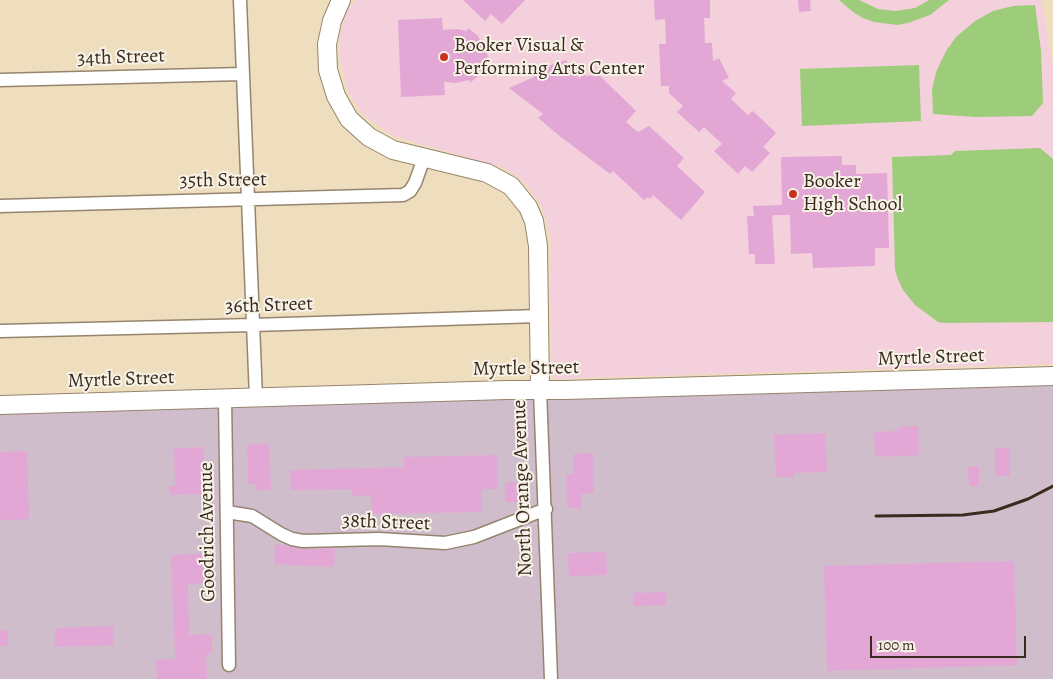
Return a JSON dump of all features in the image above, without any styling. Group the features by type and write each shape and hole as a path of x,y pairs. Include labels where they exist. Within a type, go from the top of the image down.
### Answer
{"street":[{"path":"240,0 256,398"},
{"name":"North Orange Avenue","path":"341,0 332,22 327,44 328,70 336,96 349,119 369,137 393,150 487,173 511,186 528,207 534,221 536,234 551,679"},
{"name":"34th Street","path":"0,80 242,74"},
{"name":"35th Street","path":"0,206 403,194 410,191 415,183 424,158"},
{"name":"36th Street","path":"0,331 539,316"},
{"name":"Myrtle Street","path":"0,405 1053,376"},
{"name":"Goodrich Avenue","path":"225,399 229,665"},
{"name":"38th Street","path":"227,512 252,516 281,534 303,541 379,539 445,543 474,537 546,509"}],"shaded area":[{"name":"Booker High School","path":"356,0 1041,0 1053,64 1053,364 553,379 550,290 551,239 542,207 523,181 504,168 393,136 363,115 348,92 340,59 340,34 347,11"},
{"path":"1053,383 1053,679 557,679 546,396"},
{"path":"535,396 546,679 0,679 0,411 220,405 224,671 234,671 230,405"}],"green space":[{"path":"839,0 859,0 878,9 896,11 915,8 929,0 949,0 930,15 897,25 874,22 863,18"},
{"path":"1035,5 1041,51 1043,103 1032,116 976,117 933,114 932,90 936,72 946,51 956,37 975,21 993,11 1013,6"},
{"path":"919,65 921,121 802,126 800,69"},
{"path":"1040,148 1053,159 1053,322 938,322 915,305 903,290 897,277 895,269 892,157 951,155 955,151"}],"building":[{"path":"463,0 525,0 502,24 491,14 485,21"},
{"path":"654,0 710,0 710,18 704,18 705,43 712,43 713,61 719,58 729,78 722,81 736,93 731,99 748,115 753,111 776,133 763,147 770,153 752,172 745,166 738,174 714,151 722,144 704,127 699,132 677,112 683,106 669,93 669,86 661,86 659,44 666,44 665,19 655,20"},
{"path":"798,0 810,0 811,11 799,12"},
{"name":"Booker Visual & Performing Arts Center","path":"442,18 443,30 457,29 467,31 468,28 477,35 484,46 487,46 488,64 485,64 479,75 470,83 469,80 456,83 444,82 445,95 401,97 398,20"},
{"path":"566,60 570,68 580,79 582,74 587,76 598,74 636,111 626,122 638,132 649,126 684,158 677,166 705,192 681,220 653,195 650,199 648,197 644,200 613,171 610,174 561,137 538,118 543,114 509,88 534,77 529,72"},
{"path":"842,156 842,165 856,165 856,174 887,173 889,248 875,248 875,266 813,268 812,253 791,254 790,215 773,215 772,217 775,264 755,264 755,254 749,254 747,216 754,216 753,206 782,205 781,157"},
{"path":"918,426 919,455 875,457 874,432 898,431 897,427"},
{"path":"825,433 827,472 794,473 794,477 776,477 774,435"},
{"path":"269,444 271,490 255,490 255,484 248,484 247,445"},
{"path":"204,447 205,494 170,495 170,486 175,486 174,448"},
{"path":"995,448 1010,448 1010,476 995,476"},
{"path":"27,451 29,519 0,520 0,452"},
{"path":"593,453 594,493 581,494 582,508 567,508 566,474 573,474 573,454"},
{"path":"497,455 498,489 482,489 482,512 372,514 371,495 352,496 352,489 291,490 290,470 404,467 404,457"},
{"path":"979,466 979,486 969,486 968,467"},
{"path":"523,482 523,502 505,502 505,483"},
{"path":"275,544 303,549 335,548 334,567 274,564"},
{"path":"606,552 607,575 569,576 568,553"},
{"path":"211,553 212,583 188,584 189,635 212,634 212,654 206,654 207,679 157,679 156,660 175,659 171,555"},
{"path":"1014,561 1017,665 827,671 824,566"},
{"path":"666,592 666,605 634,606 634,593"},
{"path":"113,626 114,645 55,647 55,628"},
{"path":"8,630 8,646 0,646 0,631"}],"railway":[{"path":"876,516 963,515 994,511 1028,499 1053,486"}],"place":[{"name":"Booker Visual & Performing Arts Center","path":"444,57"},
{"name":"Booker High School","path":"793,194"}]}
